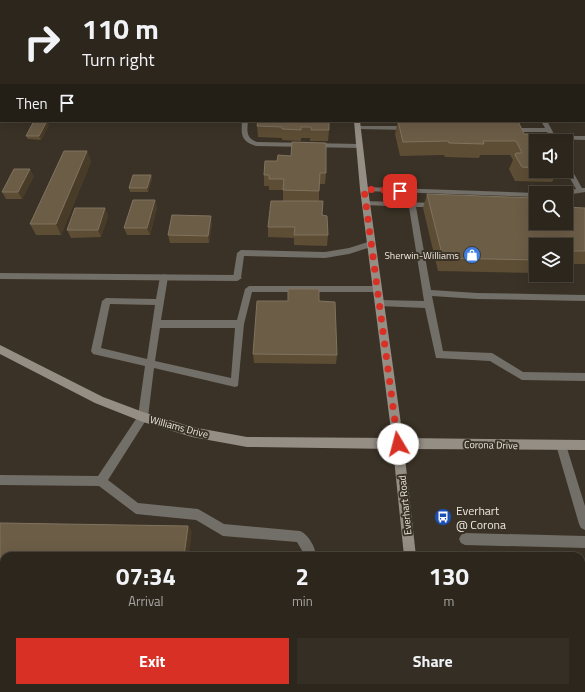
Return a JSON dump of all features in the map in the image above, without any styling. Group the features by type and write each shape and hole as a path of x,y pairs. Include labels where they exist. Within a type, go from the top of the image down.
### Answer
{"main road":[{"name":"Everhart Road","path":"357,124 371,244 398,444 410,552"},
{"name":"Williams Drive","path":"0,349 99,400 143,417 192,432 248,442 398,444"},
{"name":"Corona Drive","path":"398,444 585,445"}],"street":[{"path":"0,276 237,278"}],"lane":[{"path":"245,122 244,134 249,141 267,146 359,146"},
{"path":"545,122 551,134"},
{"path":"357,124 413,129"},
{"path":"501,130 549,130"},
{"path":"573,139 585,138"},
{"path":"573,176 582,190"},
{"path":"364,189 529,195"},
{"path":"366,203 443,205"},
{"path":"412,204 439,355 492,357 522,376 585,377"},
{"path":"237,278 241,253 325,255 349,251 371,244"},
{"path":"101,481 143,417 159,302 164,277"},
{"path":"159,302 106,301 96,351 151,365 235,383 240,324 249,289 377,289"},
{"path":"428,293 484,296 585,298"},
{"path":"379,303 429,305"},
{"path":"156,324 240,324"},
{"path":"561,446 585,524"},
{"path":"0,480 101,481 136,508 198,515 223,530 300,536 310,552"},
{"path":"465,539 585,542"}],"building":[{"path":"33,122 46,122 39,136 26,136"},
{"path":"258,122 329,122 329,130 311,130 311,127 301,127 301,130 282,129 282,127 257,126"},
{"path":"398,122 518,122 524,134 529,134 529,168 522,167 515,155 516,153 522,153 516,141 483,141 484,144 449,143 448,141 403,142"},
{"path":"292,142 326,143 326,173 320,173 319,191 283,190 284,179 269,179 269,175 264,175 265,161 277,161 278,155 291,156"},
{"path":"64,151 87,151 56,224 30,224"},
{"path":"14,169 30,169 18,192 2,192"},
{"path":"133,175 151,175 147,188 129,188"},
{"path":"427,194 529,198 529,230 573,230 573,207 585,208 585,251 573,251 573,238 529,238 529,260 443,258"},
{"path":"133,200 155,200 147,228 124,228"},
{"path":"271,201 323,201 322,215 327,216 328,235 294,235 295,227 268,227"},
{"path":"75,208 105,208 98,230 67,230"},
{"path":"172,215 211,216 208,236 168,235"},
{"path":"288,289 319,289 319,301 335,302 337,355 253,354 257,301 288,301"},
{"path":"0,523 188,526 185,552 0,552"}],"place":[{"name":"Sherwin-Williams","path":"472,255"},
{"name":"Everhart @ Corona","path":"443,517"}],"route":[{"path":"398,444 364,189 400,191"}]}
